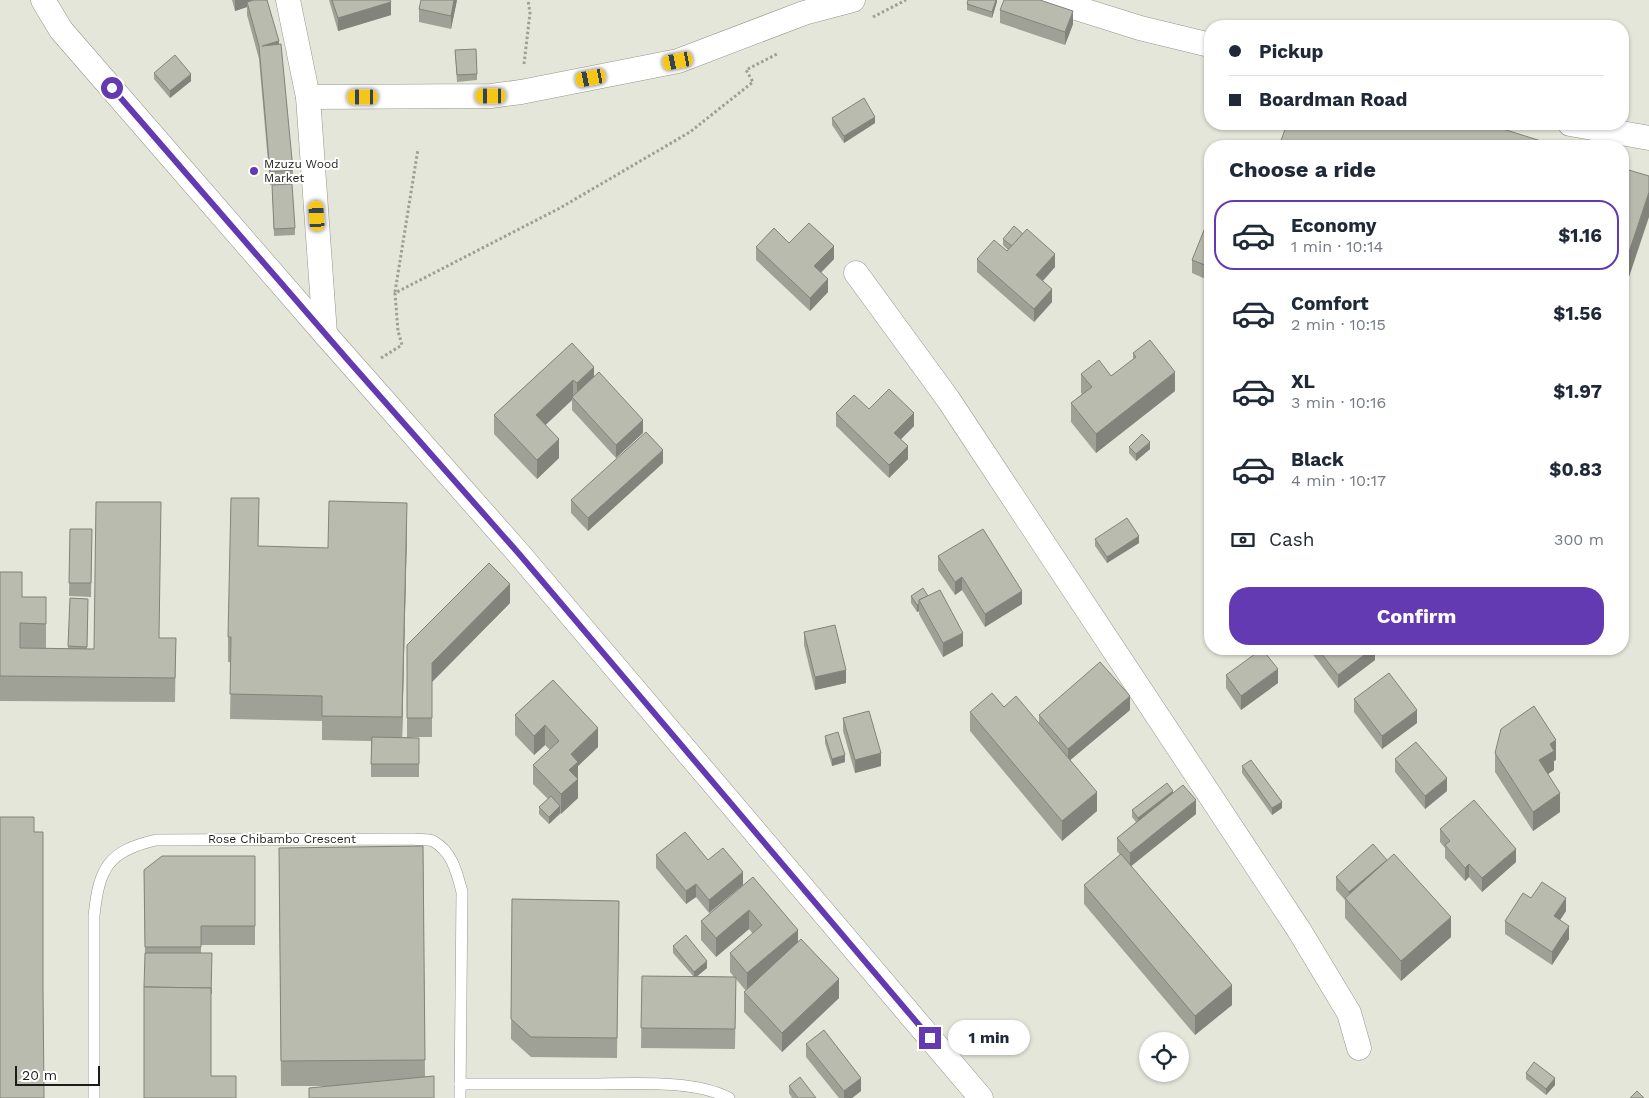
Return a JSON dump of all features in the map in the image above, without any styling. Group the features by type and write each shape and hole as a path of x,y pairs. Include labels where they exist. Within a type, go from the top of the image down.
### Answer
{"street":[{"path":"43,0 61,30 358,372 520,555 981,1098"},
{"path":"288,0 308,97 325,334"},
{"path":"308,97 491,96 521,92 678,61 804,13 853,0"},
{"path":"1051,0 1140,28 1204,44"},
{"path":"1604,130 1649,138"},
{"path":"856,273 948,399 1299,930 1349,1013 1359,1048"}],"lane":[{"name":"Rose Chibambo Crescent","path":"94,1098 94,916 96,894 102,871 117,855 136,844 156,840 413,839 431,840 445,850 457,873 462,892 460,1098"},
{"path":"460,1084 658,1084 685,1086 718,1092 729,1098"}],"path":[{"path":"521,92 530,13 528,0"},
{"path":"868,18 877,16 906,0"},
{"path":"395,293 560,208 690,132 753,82 746,70 781,52"},
{"path":"358,372 402,346 398,331 395,293 418,149"}],"building":[{"path":"267,0 279,41 262,46 281,44 293,170 270,172 259,46 247,2"},
{"path":"332,0 390,0 391,2 338,18"},
{"path":"421,0 454,0 451,16 419,9"},
{"path":"968,0 996,0 992,12 967,4"},
{"path":"1004,0 1040,0 1073,11 1065,32 1000,10"},
{"path":"476,49 477,74 457,75 455,50"},
{"path":"175,55 191,74 170,91 154,73"},
{"path":"864,98 875,117 844,136 832,118"},
{"path":"1285,130 1506,130 1538,140 1281,140"},
{"path":"1629,170 1649,176 1649,192 1629,252"},
{"path":"292,184 295,228 274,229 272,185"},
{"path":"809,223 834,246 814,266 828,279 810,298 756,247 774,228 789,243"},
{"path":"1014,226 1023,234 1012,246 1003,239"},
{"path":"1027,229 1055,254 1036,275 1052,289 1034,309 977,259 994,240 1007,251"},
{"path":"1204,230 1204,265 1192,260"},
{"path":"1150,340 1175,372 1096,434 1071,403 1092,387 1081,374 1099,360 1111,376 1136,357 1133,353"},
{"path":"572,343 594,367 577,383 573,380 536,415 559,439 537,460 494,415"},
{"path":"599,372 643,420 616,445 572,397"},
{"path":"889,389 914,413 894,433 908,446 889,465 836,413 854,395 869,409"},
{"path":"646,432 663,450 588,518 571,500"},
{"path":"1142,434 1150,442 1136,454 1129,447"},
{"path":"231,498 259,498 258,546 328,548 329,501 407,503 402,717 322,716 322,696 230,694 231,637 228,637"},
{"path":"96,502 161,502 159,638 176,638 175,678 0,676 0,572 22,572 22,597 46,597 46,624 20,623 20,648 94,649"},
{"path":"1127,518 1139,536 1107,557 1095,539"},
{"path":"70,529 92,529 91,583 69,583"},
{"path":"983,529 1022,591 985,614 962,577 955,582 938,556"},
{"path":"489,563 510,584 432,663 432,718 407,718 407,645"},
{"path":"923,588 928,596 919,600 917,605 911,596"},
{"path":"940,590 963,633 943,643 919,600"},
{"path":"70,598 88,599 87,647 68,646"},
{"path":"835,625 846,670 815,677 804,632"},
{"path":"1254,655 1267,655 1278,669 1241,696 1226,675"},
{"path":"1323,655 1364,655 1338,675"},
{"path":"1100,662 1130,696 1068,749 1039,715"},
{"path":"1389,673 1417,710 1382,736 1354,699"},
{"path":"553,680 598,728 571,754 578,762 569,770 578,779 561,794 533,765 559,741 545,725 534,736 515,715"},
{"path":"992,693 1004,707 1016,696 1097,792 1062,821 970,712"},
{"path":"1534,706 1556,740 1550,744 1554,751 1539,760 1560,793 1533,812 1495,753 1501,729"},
{"path":"869,711 881,753 855,760 843,718"},
{"path":"838,732 845,755 832,759 825,736"},
{"path":"372,737 419,738 419,764 371,764"},
{"path":"1416,742 1447,778 1425,796 1395,759"},
{"path":"1251,760 1282,802 1272,808 1242,766"},
{"path":"1167,783 1173,791 1138,818 1132,810"},
{"path":"1183,785 1196,800 1130,853 1117,838"},
{"path":"551,796 560,806 549,817 539,807"},
{"path":"1474,800 1516,849 1482,878 1469,864 1465,868 1445,845 1450,841 1440,829"},
{"path":"0,817 34,817 34,832 43,832 44,1098 0,1098"},
{"path":"685,832 708,860 723,848 743,872 709,900 696,884 686,891 656,855"},
{"path":"1373,844 1387,860 1349,892 1336,877"},
{"path":"423,846 425,1060 281,1061 279,848"},
{"path":"1121,854 1232,985 1195,1016 1084,885"},
{"path":"1394,854 1451,917 1401,961 1345,898"},
{"path":"162,856 255,856 255,926 201,926 201,947 145,947 144,870"},
{"path":"753,877 798,930 747,973 730,953 762,925 749,910 716,938 701,921"},
{"path":"1542,882 1566,898 1554,916 1569,926 1552,952 1505,921 1523,893 1531,898"},
{"path":"512,899 619,901 617,1038 531,1037 511,1019"},
{"path":"686,935 707,961 694,972 673,946"},
{"path":"801,939 839,979 782,1033 744,992"},
{"path":"145,953 212,953 211,994 211,988 144,987"},
{"path":"642,976 736,977 735,1029 641,1028"},
{"path":"144,987 211,988 211,1076 236,1076 236,1098 144,1098"},
{"path":"824,1030 861,1078 844,1091 806,1044"},
{"path":"1534,1062 1555,1078 1546,1089 1526,1073"},
{"path":"434,1076 434,1098 309,1098 309,1088"},
{"path":"800,1077 816,1098 798,1098 789,1086"},
{"path":"1637,1091 1644,1098 1630,1098"}],"place":[{"name":"Mzuzu Wood Market","path":"254,171"}],"route":[{"path":"112,88 520,555 930,1038"}]}
